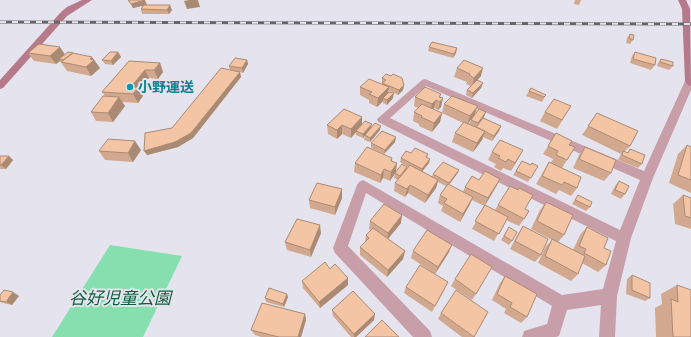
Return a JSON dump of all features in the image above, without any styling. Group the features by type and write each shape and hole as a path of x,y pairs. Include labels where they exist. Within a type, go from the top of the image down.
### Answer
{"street":[{"path":"0,86 64,14 70,9 88,0"},
{"path":"606,337 609,296 624,238 647,178 690,82 686,9 682,0"},
{"path":"624,238 382,119 425,82 647,178"},
{"path":"424,337 340,248 363,185 561,303 609,296"},
{"path":"530,337 553,330 561,303"}],"green space":[{"name":"谷好児童公園","path":"110,245 182,256 143,337 52,337"}],"building":[{"path":"128,0 145,0 131,4"},
{"path":"144,5 170,5 167,10 141,9"},
{"path":"630,34 634,35 633,40 629,38"},
{"path":"432,42 457,48 454,54 429,47"},
{"path":"39,44 60,47 50,56 28,53"},
{"path":"68,52 73,53 63,60 59,59"},
{"path":"110,52 118,52 111,61 102,60"},
{"path":"635,52 656,58 655,65 633,59"},
{"path":"73,53 92,57 90,59 94,60 86,67 61,62"},
{"path":"235,58 247,60 242,68 229,66"},
{"path":"661,59 673,62 673,66 660,62"},
{"path":"464,60 483,68 474,78 469,75 470,74 457,68"},
{"path":"129,61 160,63 154,70 145,70 131,87 138,88 133,94 102,92"},
{"path":"221,68 240,72 191,133 175,142 144,151 145,133 172,128"},
{"path":"386,74 391,76 393,74 402,78 404,85 399,90 382,83 386,80 382,78"},
{"path":"369,79 389,87 378,98 369,94 372,92 360,87"},
{"path":"477,80 483,83 473,93 467,90"},
{"path":"425,87 441,94 439,97 443,98 440,102 436,100 432,104 415,97"},
{"path":"531,88 546,95 544,97 529,91"},
{"path":"389,92 394,93 387,100 383,98"},
{"path":"103,96 119,97 108,113 91,112"},
{"path":"452,96 478,106 470,116 444,104"},
{"path":"554,99 571,106 562,120 545,112"},
{"path":"422,104 442,113 434,123 414,112"},
{"path":"344,109 362,117 351,129 342,125 337,130 327,125"},
{"path":"479,109 486,112 478,123 471,120"},
{"path":"597,113 638,131 630,146 588,126"},
{"path":"483,118 501,126 494,136 476,127"},
{"path":"365,121 372,124 363,134 356,131"},
{"path":"464,122 485,131 477,143 455,133"},
{"path":"375,123 381,126 370,138 365,135"},
{"path":"382,131 396,137 385,150 371,143"},
{"path":"556,133 572,141 569,145 575,147 567,160 556,155 558,151 548,146"},
{"path":"108,139 135,141 128,153 99,151"},
{"path":"500,140 523,150 515,163 508,159 506,162 498,158 500,156 492,152"},
{"path":"687,145 691,147 691,180 678,175"},
{"path":"367,147 392,158 391,161 397,163 391,172 384,169 381,175 355,163"},
{"path":"585,147 616,160 611,173 579,159"},
{"path":"415,148 428,154 426,157 430,159 422,169 401,158 406,151 411,153"},
{"path":"630,149 645,155 642,164 622,155 623,151 628,153"},
{"path":"0,156 9,156 1,165 0,165"},
{"path":"522,161 538,166 531,178 516,171"},
{"path":"443,162 459,170 449,183 433,174"},
{"path":"549,162 581,177 577,188 564,182 562,185 542,176"},
{"path":"402,164 407,167 400,176 395,173"},
{"path":"410,165 438,180 428,195 410,185 407,189 395,183"},
{"path":"485,171 500,179 488,198 465,187 472,176 479,180"},
{"path":"619,181 629,186 625,194 615,190"},
{"path":"317,183 342,189 335,207 309,200"},
{"path":"448,184 473,197 463,214 444,203 447,199 440,195"},
{"path":"510,186 518,190 519,188 533,195 525,209 529,211 524,219 498,205"},
{"path":"578,195 592,202 590,207 575,200"},
{"path":"683,195 691,198 691,218 685,216"},
{"path":"546,202 573,215 564,235 537,221"},
{"path":"384,204 402,215 388,233 370,221"},
{"path":"485,205 508,217 499,234 475,221"},
{"path":"297,219 320,225 310,250 285,242"},
{"path":"523,226 548,239 541,255 515,241"},
{"path":"509,227 517,232 512,241 504,236"},
{"path":"587,227 608,238 604,248 611,251 606,265 584,253 586,249 579,246"},
{"path":"373,228 405,251 388,270 360,247 369,238 366,235"},
{"path":"427,230 452,245 438,267 413,251"},
{"path":"552,239 585,256 578,274 545,256"},
{"path":"471,254 492,267 476,294 455,279"},
{"path":"325,262 330,269 335,264 348,278 319,302 302,281"},
{"path":"420,265 448,282 435,306 406,287"},
{"path":"632,275 650,283 650,298 632,290"},
{"path":"505,276 537,294 527,317 510,307 512,303 497,294"},
{"path":"677,285 691,290 691,337 673,337 671,299 678,302"},
{"path":"269,288 287,294 283,304 265,298"},
{"path":"4,290 13,292 6,302 0,301 0,295"},
{"path":"456,290 488,312 474,337 441,313"},
{"path":"353,291 375,314 354,334 332,310"},
{"path":"262,303 305,314 298,337 279,337 251,330"},
{"path":"382,320 399,337 365,337"}],"railway":[{"path":"0,22 691,24"}],"place":[{"name":"小野運送","path":"130,87"}]}
